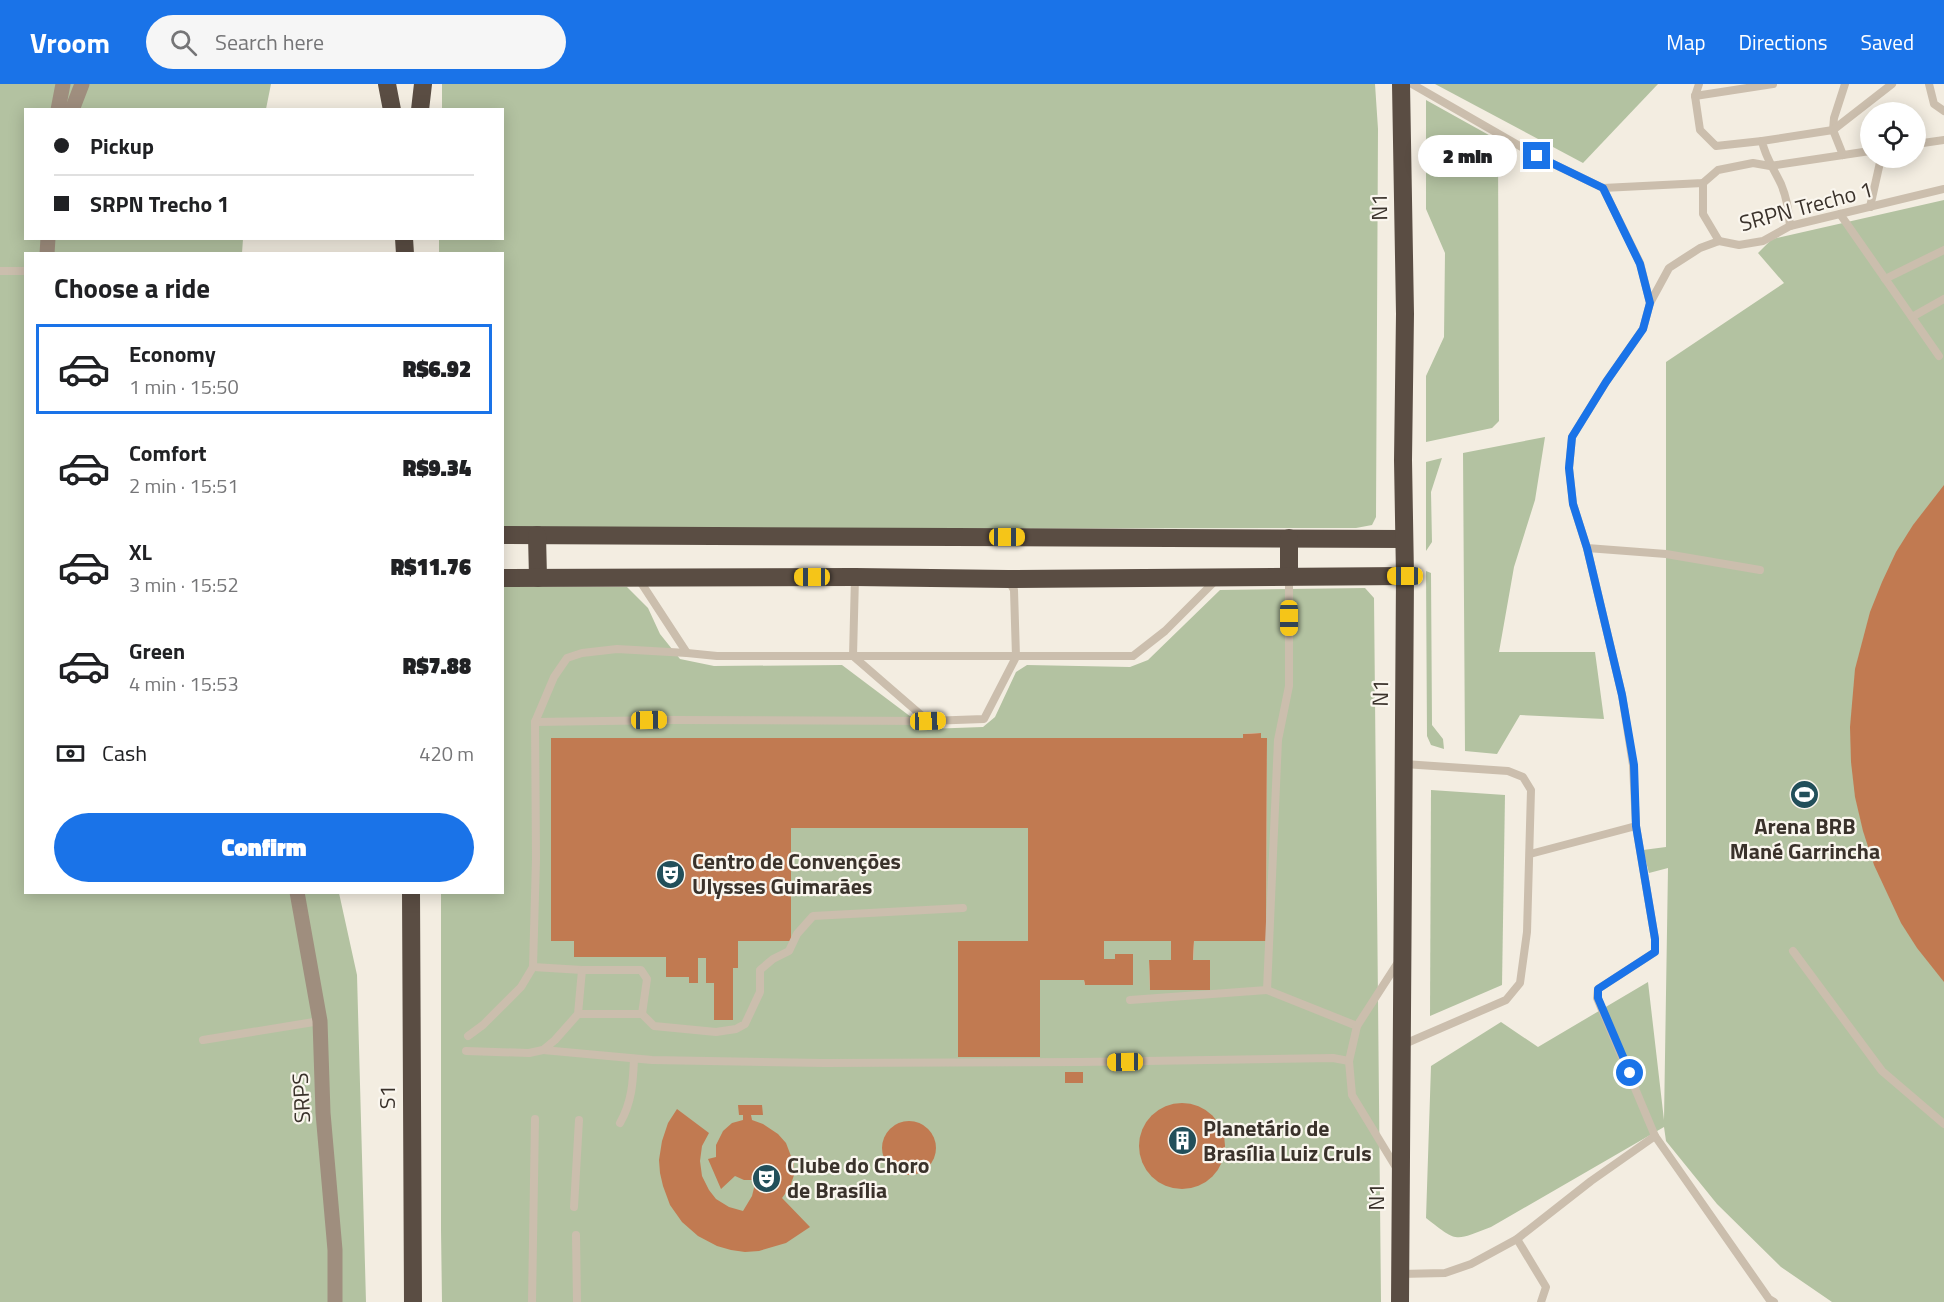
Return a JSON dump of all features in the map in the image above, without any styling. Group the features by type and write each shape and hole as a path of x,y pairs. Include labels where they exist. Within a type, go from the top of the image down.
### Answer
{"highway":[{"path":"387,84 392,108"},
{"path":"420,108 423,84"},
{"name":"N1","path":"1400,1302 1405,576 1405,314 1401,84"},
{"path":"504,535 1404,539"},
{"path":"537,535 538,578"},
{"path":"1289,538 1289,576"},
{"path":"504,578 1008,579 1405,576"},
{"name":"S1","path":"411,894 413,1302"}],"main road":[{"path":"58,108 63,84"},
{"path":"73,108 82,84"},
{"name":"SRPS","path":"297,894 320,1021 324,1113 335,1250 335,1302"}],"lane":[{"name":"SRPN Trecho 1","path":"1412,84 1537,156 1603,188 1703,183 1718,170 1753,163 1770,166 1860,152"},
{"path":"1700,84 1695,96 1700,130 1716,146 1833,130 1892,84"},
{"path":"1695,96 1773,84"},
{"path":"1843,155 1833,130 1834,118 1845,84"},
{"path":"1929,84 1934,104 1944,111"},
{"path":"1926,143 1944,140"},
{"path":"1762,141 1765,154 1780,183 1789,209 1790,226"},
{"path":"1870,207 1879,168"},
{"path":"1703,183 1703,214 1719,241"},
{"path":"1603,188 1640,264 1650,303"},
{"name":"SRPN Trecho 1","path":"1655,1136 1598,998 1598,989 1655,952 1655,939 1636,826 1634,765 1622,695 1587,548 1573,504 1569,468 1572,437 1606,382 1643,329 1650,303 1669,268 1700,248 1719,241 1738,245 1763,241 1790,226 1944,189"},
{"path":"1840,214 1939,356"},
{"path":"1886,279 1944,250"},
{"path":"0,271 24,271"},
{"path":"1912,317 1944,299"},
{"path":"1935,348 1944,343"},
{"path":"1587,548 1666,554 1760,570"},
{"path":"1267,990 1278,740 1289,686 1289,576"},
{"path":"853,656 855,577"},
{"path":"468,1036 483,1025 521,987 533,967 536,859 535,722 554,677 567,658 582,653 617,649 717,656 1133,656 1165,630 1219,577"},
{"path":"637,578 687,653"},
{"path":"535,722 984,719 1016,657 1014,590 1008,579"},
{"path":"853,656 928,721"},
{"path":"1401,1046 1506,1000 1520,983 1527,932 1531,790 1523,777 1508,771 1403,764"},
{"path":"1530,854 1636,826"},
{"path":"578,1014 642,1014 654,1026 717,1032 736,1029 745,1024 760,992 760,970 773,958 789,951 797,934 813,916 963,908"},
{"path":"1794,951 1882,1071 1944,1124"},
{"path":"1401,958 1357,1026 1349,1061 1352,1095 1401,1176"},
{"path":"533,967 642,970 647,979 642,1014"},
{"path":"543,1050 578,1014 582,970"},
{"path":"1130,1000 1267,990 1357,1026"},
{"path":"202,1040 320,1021"},
{"path":"466,1051 529,1053 543,1050 634,1059 825,1063 1333,1058 1349,1061"},
{"path":"620,1123 632,1090 634,1059"},
{"path":"532,1302 535,1119"},
{"path":"574,1207 579,1120"},
{"path":"1400,1274 1445,1273 1471,1264 1517,1239 1591,1181 1655,1136 1769,1299 1774,1302"},
{"path":"576,1234 577,1302"},
{"path":"1517,1239 1546,1287 1541,1302"}],"green space":[{"path":"0,84 271,84 266,108 24,108 24,240 243,240 242,252 24,252 24,894 339,894 357,975 366,1302 0,1302"},
{"path":"442,84 1375,84 1378,129 1376,517 1372,525 1356,528 504,529 504,252 439,252 439,240 504,240 504,108 442,108"},
{"path":"1435,84 1658,84 1583,163"},
{"path":"1426,100 1496,139 1498,145 1499,421 1492,428 1426,442 1426,376 1444,337 1445,253 1426,209"},
{"name":"Arena BRB Mané Garrincha","path":"1944,200 1944,1302 1832,1302 1781,1267 1717,1204 1666,1141 1664,1127 1491,1227 1463,1237 1451,1236 1426,1218 1431,1066 1501,1022 1538,1047 1648,982 1664,1120 1668,868 1649,873 1643,850 1666,847 1666,362 1784,283 1758,253 1772,239"},
{"path":"1545,437 1535,500 1514,567 1499,652 1595,652 1604,719 1520,715 1497,754 1465,751 1463,453"},
{"path":"1442,458 1431,492 1432,542 1426,551 1426,462"},
{"path":"1426,571 1431,573 1432,725 1443,739 1444,749 1431,745 1427,736"},
{"path":"504,587 627,587 648,608 660,634 680,659 714,666 842,665 927,729 983,727 995,717 1016,672 1027,665 1130,667 1148,660 1220,590 1365,588 1374,598 1381,1302 442,1302 441,894 504,894","holes":["1261,733 1261,738 1267,738 1266,941 1194,941 1193,960 1150,990 1149,960 1171,960 1171,941 1104,941 1104,959 1115,959 1116,954 1133,954 1133,985 1085,985 1084,980 1040,980 1028,941 1028,828 791,828 790,941 738,941 733,968 733,1020 714,1020 714,983 706,983 706,958 698,958 698,983 689,983 689,977 666,977 666,957 574,941 551,941 551,738 1243,738 1243,734"]},
{"path":"1431,790 1505,795 1502,985 1430,1016"}],"building":[{"path":"1944,485 1944,982 1901,923 1874,865 1855,797 1850,727 1855,669 1870,612 1896,552 1913,525"},
{"name":"Centro de Convenções Ulysses Guimarães","path":"1261,733 1261,738 1267,738 1266,941 1194,941 1193,960 1210,960 1210,990 1150,990 1149,960 1171,960 1171,941 1104,941 1104,959 1115,959 1115,954 1133,954 1133,985 1085,985 1084,980 1040,980 1040,1057 958,1057 958,941 1028,941 1028,828 791,828 791,941 738,941 738,968 733,968 733,1020 714,1020 714,983 706,983 706,958 698,958 698,983 689,983 689,977 666,977 666,957 574,957 574,941 551,941 551,738 1243,738 1243,734"},
{"path":"1065,1072 1083,1072 1083,1083 1065,1083"},
{"name":"Planetário de Brasília Luiz Cruls","path":"1182,1103 1206,1110 1218,1122 1225,1146 1218,1170 1206,1182 1182,1189 1158,1182 1146,1170 1139,1146 1146,1122 1158,1110"},
{"name":"Clube do Choro de Brasília","path":"738,1105 762,1105 763,1115 751,1115 752,1120 778,1134 786,1143 794,1164 794,1175 790,1187 782,1198 810,1227 786,1243 759,1251 731,1250 698,1236 682,1222 670,1205 660,1173 659,1160 662,1141 668,1123 677,1109 709,1133 702,1146 700,1161 702,1176 709,1190 716,1199 729,1207 743,1211 752,1196 756,1180 744,1180 735,1176 721,1189 708,1159 716,1157 716,1145 723,1131 732,1123 743,1120 743,1115 739,1115"},
{"path":"909,1121 919,1123 928,1129 934,1138 936,1148 934,1158 928,1167 919,1173 909,1175 899,1173 890,1167 884,1158 882,1148 884,1138 890,1129 899,1123"}],"place":[{"name":"Arena BRB Mané Garrincha","path":"1805,794"},
{"name":"Centro de Convenções Ulysses Guimarães","path":"671,874"},
{"name":"Planetário de Brasília Luiz Cruls","path":"1182,1141"},
{"name":"Clube do Choro de Brasília","path":"766,1178"}],"route":[{"path":"1537,156 1603,188 1640,264 1650,303 1643,329 1606,382 1572,437 1569,468 1573,504 1587,548 1622,695 1634,765 1636,826 1655,939 1655,952 1598,989 1598,998 1630,1073"}]}
